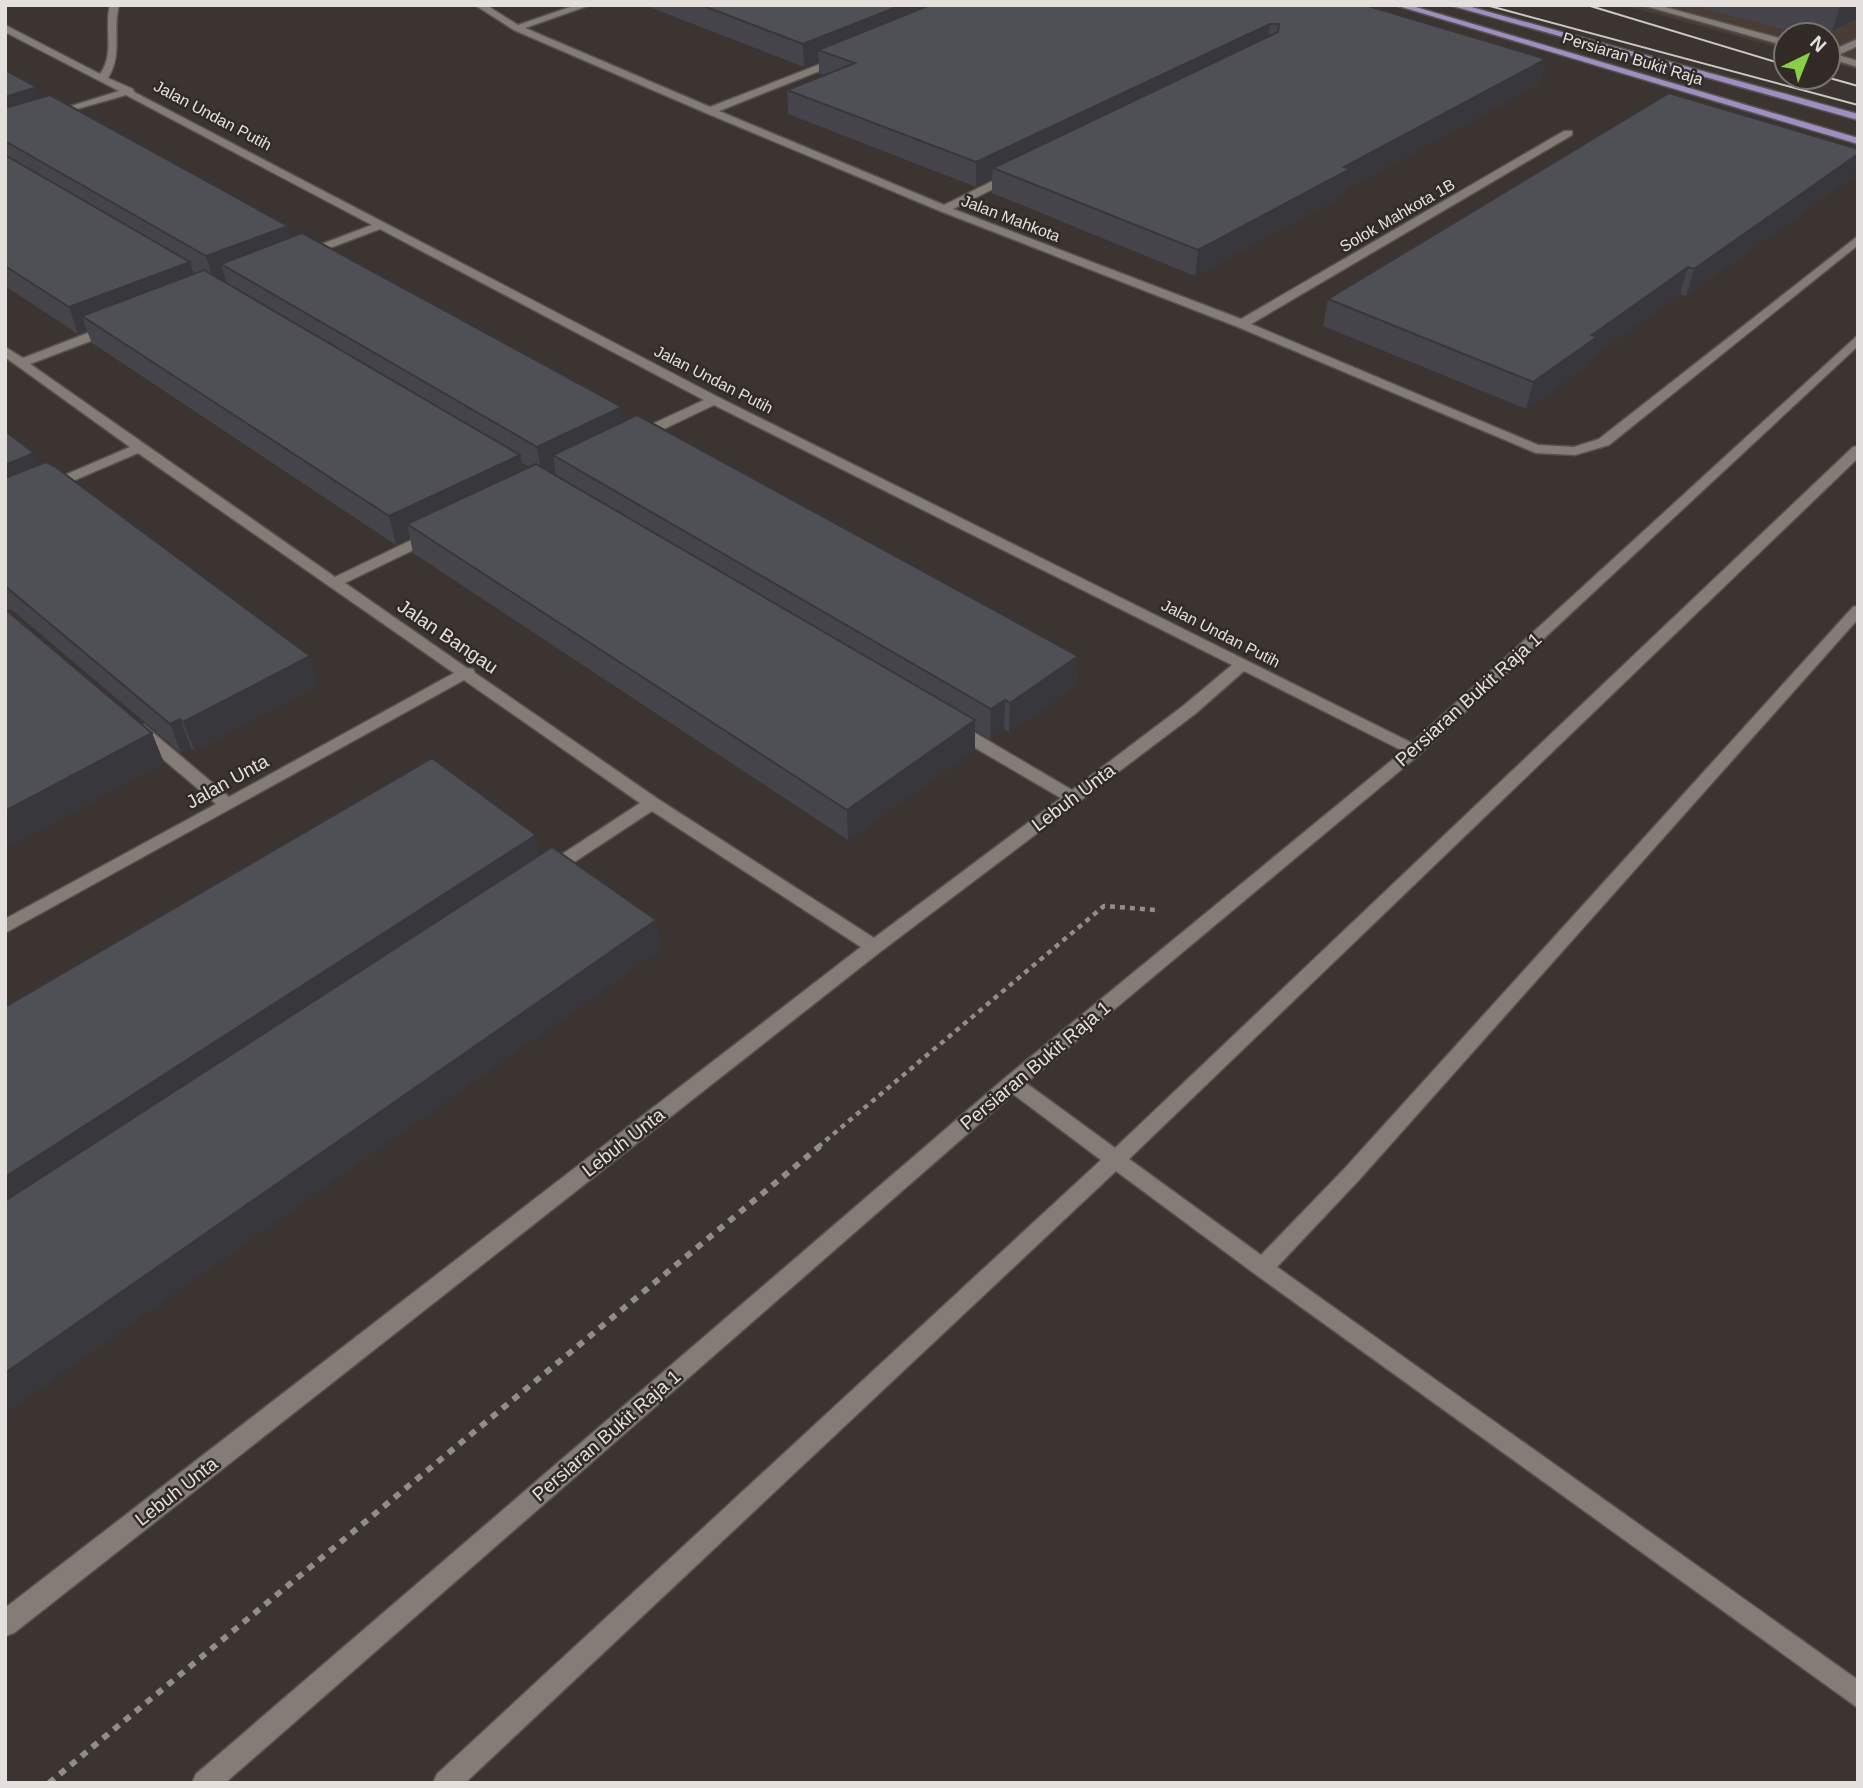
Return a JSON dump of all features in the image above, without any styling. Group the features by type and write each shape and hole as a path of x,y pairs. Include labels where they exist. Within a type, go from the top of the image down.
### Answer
{"main road":[{"name":"Persiaran Bukit Raja","path":"1399,5 1858,141"},
{"name":"Persiaran Bukit Raja","path":"1453,5 1858,117"},
{"path":"1509,5 1513,21"}],"street":[{"path":"102,79 113,65 115,52 110,36 111,16 116,5"},
{"name":"Jalan Mahkota","path":"479,5 517,28 709,111 944,209 1242,324 1536,449 1575,451 1604,442 1858,239"},
{"path":"517,28 586,5"},
{"path":"1646,5 1772,39"},
{"name":"Jalan Undan Putih","path":"5,28 130,91 714,400 1414,750"},
{"path":"1842,49 1858,42"},
{"path":"709,111 849,56"},
{"path":"43,118 130,91"},
{"name":"Solok Mahkota 1B","path":"1242,324 1568,134"},
{"path":"944,209 1019,172"},
{"path":"290,259 381,225"},
{"path":"21,363 123,323"},
{"name":"Persiaran Bukit Raja 1","path":"205,1783 1012,1083 1414,750 1858,339"},
{"name":"Jalan Bangau","path":"5,351 139,448 468,673 652,803 874,947"},
{"path":"627,441 714,400"},
{"path":"5,506 139,448"},
{"path":"446,1783 1115,1160 1858,450"},
{"path":"334,583 443,530"},
{"path":"1262,1268 1352,1174 1858,610"},
{"name":"Lebuh Unta","path":"5,1624 874,947 1189,710 1244,663"},
{"name":"Jalan Unta","path":"5,927 468,673"},
{"path":"122,715 228,805"},
{"path":"942,720 1072,797"},
{"path":"537,879 652,803"},
{"path":"1012,1083 1262,1268 1858,1695"}],"path":[{"path":"49,1783 928,1056 1104,906 1216,915"}],"shaded area":[{"path":"1623,5 1858,5 1858,70 1842,66 1842,21 1772,21 1772,46"}],"building":[{"path":"701,5 902,5 803,44"},
{"path":"930,5 1365,5 1546,59 1344,167 1350,169 1198,250 993,168 1278,32 1279,24 1270,24 976,162 787,90 855,63 818,50"},
{"path":"5,70 37,87 5,97"},
{"path":"1669,93 1858,149 1858,154 1694,269 1688,267 1592,335 1597,337 1533,382 1328,299"},
{"path":"50,95 288,226 206,256 5,141 5,108"},
{"path":"5,155 190,262 69,307 5,266"},
{"path":"302,233 622,407 537,447 221,264"},
{"path":"204,270 520,455 389,516 82,316"},
{"path":"637,415 1078,656 1010,703 1005,700 991,709 553,455"},
{"path":"5,431 34,453 5,465"},
{"path":"46,462 310,656 183,722 180,719 170,724 5,586 5,478"},
{"path":"536,464 975,720 847,810 407,524"},
{"path":"5,609 152,733 5,811"},
{"path":"432,758 536,835 5,1177 5,1007"},
{"path":"552,847 656,920 5,1373 5,1201"}],"tram line":[{"path":"1486,5 1858,105"},
{"path":"1587,5 1772,61"},
{"path":"1842,82 1858,86"}]}
